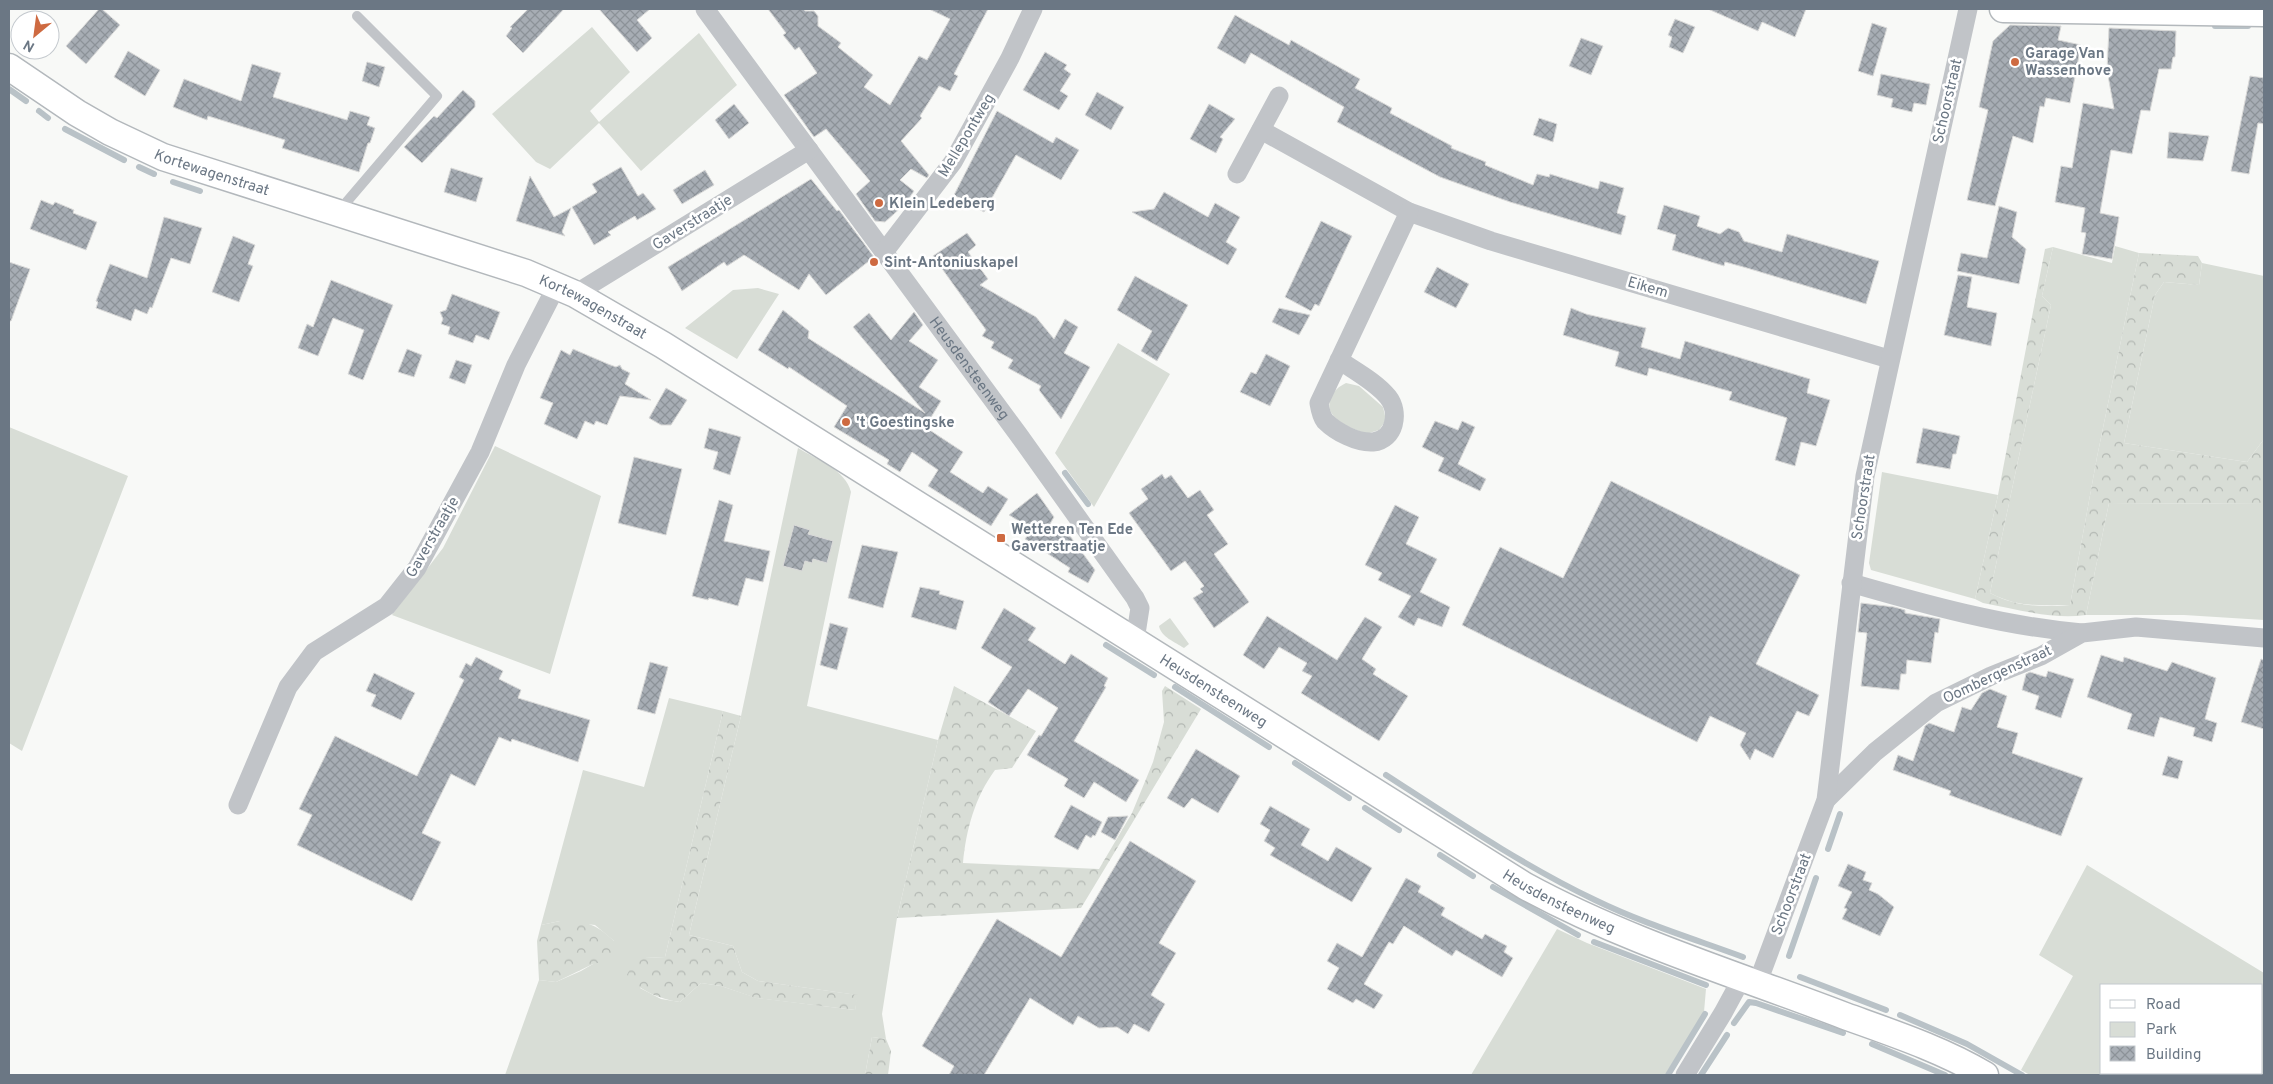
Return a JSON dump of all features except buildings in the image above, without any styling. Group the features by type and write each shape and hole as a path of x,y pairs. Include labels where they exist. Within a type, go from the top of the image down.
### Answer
{"street":[{"name":"Heusdensteenweg","path":"705,9 1018,434 1135,598 1140,608 1135,640 1532,890 1570,911 1916,1042 1985,1075"},
{"name":"Mellepontweg","path":"884,252 953,162 1006,66 1033,9"},
{"name":"Schoorstraat","path":"1685,1075 1724,1013 1750,980 1826,800 1850,583 1865,476 1889,359 1968,9"},
{"path":"2003,9 2264,13"},
{"name":"Kortewagenstraat","path":"9,67 85,118 163,157 526,272 566,289 663,344 1135,640"},
{"path":"1237,174 1279,96"},
{"name":"Eikem","path":"1261,130 1409,212 1491,241 1889,359"},
{"name":"Gaverstraatje","path":"238,805 288,687 314,652 387,606 417,568 480,452 516,365 566,289 809,150"},
{"path":"1339,360 1388,396 1393,406 1395,419 1393,428 1383,438 1374,442 1358,441 1335,429 1324,420 1319,403 1339,360 1409,212"},
{"name":"Oombergenstraat","path":"1850,583 1959,613 2038,629 2082,633 2136,627 2264,638"},
{"name":"Oombergenstraat","path":"1826,800 1875,752 1936,703 1975,682 2041,656 2082,633"}],"lane":[{"path":"338,213 437,96 357,16"}],"green space":[{"path":"592,27 630,72 590,111 599,122 699,33 737,85 641,171 599,123 550,169 536,162 492,114"},
{"path":"2115,246 2139,253 2097,457 2070,605 2029,605 2000,598 1990,593 2051,305 2042,296 2053,247 2112,263"},
{"path":"2053,247 2042,296 2051,305 1990,593 2000,598 2029,605 2070,605 2097,457 2139,253 2198,256 2202,263 2199,285 2164,282 2155,295 2124,443 2247,462 2264,439 2264,504 2109,503 2086,615 2073,616 2034,613 1983,603 1975,599 1998,495 2045,249"},
{"path":"2202,263 2264,276 2264,439 2247,462 2124,443 2155,295 2164,282 2199,285"},
{"path":"758,288 779,294 737,359 685,328 733,290"},
{"path":"1118,343 1170,374 1094,507 1055,453"},
{"path":"1346,383 1359,386 1383,407 1386,420 1379,430 1366,434 1334,417 1329,405 1331,397 1337,389"},
{"path":"9,427 128,476 22,751 9,743"},
{"path":"495,446 601,496 550,674 392,615 443,548"},
{"path":"798,448 837,471 848,484 851,492 807,706 938,740 897,918 882,1014 886,1039 872,1037 865,1075 505,1075 539,980 556,982 581,971 593,964 614,941 595,925 560,921 541,925 583,770 644,787 669,698 723,711 665,957 645,958 640,988 661,999 680,1002 701,983 721,986 757,998 855,1010 857,995 758,981 742,972 733,946 689,935 741,716"},
{"path":"1882,472 1998,495 1975,599 1871,570 1869,563"},
{"path":"2109,503 2264,504 2264,620 2184,615 2086,615"},
{"path":"1170,618 1189,644 1184,648 1169,639 1160,630 1159,626"},
{"path":"954,686 1036,731 1012,768 995,770 988,780 969,826 963,863 1099,869 1132,813 1153,762 1164,722 1162,691 1165,686 1201,709 1081,908 897,918 938,740"},
{"path":"723,711 741,716 689,935 733,946 742,972 758,981 858,995 855,1010 756,998 721,986 701,983 680,1002 651,994 626,977 632,964 645,958 665,957"},
{"path":"2087,865 2264,973 2264,1075 2245,1074 2263,1074 2263,984 2100,984 2100,1074 2146,1075 2030,1075 2021,1070 2073,976 2039,955"},
{"path":"560,921 590,924 601,930 614,941 614,959 593,964 556,982 539,980 537,941 541,925"},
{"path":"1557,929 1587,943 1706,989 1704,1012 1665,1075 1471,1075"},
{"path":"872,1037 886,1039 891,1051 888,1075 865,1075"}],"waterway":[{"path":"2215,26 2248,26"},
{"path":"9,89 26,101"},
{"path":"39,111 48,118"},
{"path":"65,129 124,160"},
{"path":"139,167 154,174"},
{"path":"173,182 200,191"},
{"path":"1065,473 1088,504"},
{"path":"1106,645 1154,675"},
{"path":"1175,687 1269,747"},
{"path":"1295,763 1349,798"},
{"path":"1386,775 1489,841 1541,872 1595,900 1631,916 1743,957"},
{"path":"1365,808 1399,830"},
{"path":"1828,849 1840,814"},
{"path":"1440,855 1473,876"},
{"path":"1789,956 1816,878"},
{"path":"1493,887 1578,935"},
{"path":"1594,942 1706,985"},
{"path":"1800,977 1886,1010"},
{"path":"1734,1023 1749,1002 1843,1033"},
{"path":"1668,1075 1705,1014"},
{"path":"1900,1015 1967,1044 2022,1075"},
{"path":"1701,1075 1727,1035"},
{"path":"1872,1044 1945,1075"}],"place":[{"name":"Garage Van Wassenhove","path":"2015,62"},
{"name":"Klein Ledeberg","path":"879,203"},
{"name":"Sint-Antoniuskapel","path":"874,262"},
{"name":"'t Goestingske","path":"846,422"},
{"name":"Wetteren Ten Ede Gaverstraatje","path":"1001,538"}]}
